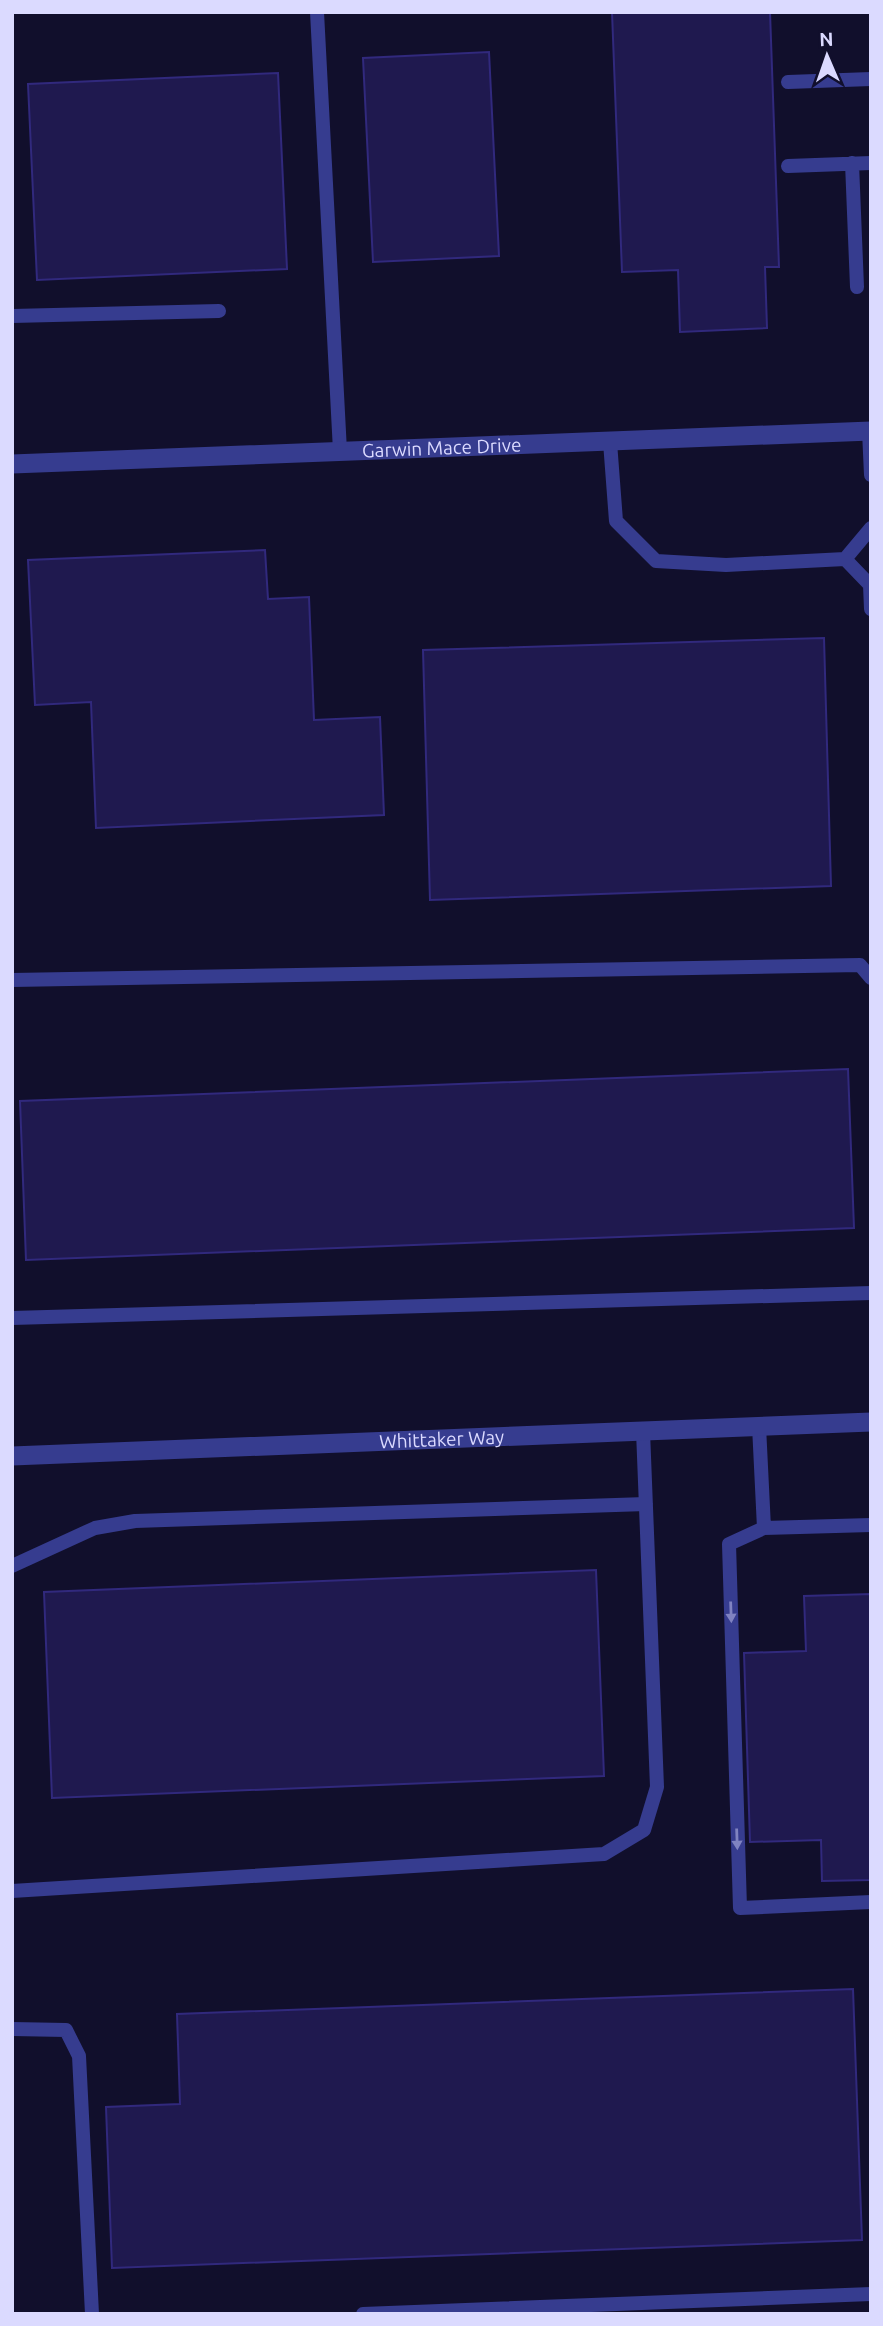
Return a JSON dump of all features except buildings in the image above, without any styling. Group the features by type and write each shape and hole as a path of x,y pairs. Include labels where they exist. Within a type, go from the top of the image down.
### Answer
{"street":[{"name":"Garwin Mace Drive","path":"12,464 870,431"},
{"name":"Whittaker Way","path":"12,1456 871,1422"}],"lane":[{"path":"317,12 340,451"},
{"path":"788,82 871,79"},
{"path":"852,163 857,287"},
{"path":"788,166 871,163"},
{"path":"12,316 219,311"},
{"path":"870,431 871,475"},
{"path":"610,442 616,521 656,561 726,565 845,559 871,528"},
{"path":"845,559 870,585 871,609"},
{"path":"12,980 860,965 871,978"},
{"path":"12,1318 871,1293"},
{"path":"759,1426 764,1528"},
{"path":"12,1891 604,1854 644,1830 657,1787 643,1430"},
{"path":"12,1566 95,1528 135,1521 646,1504"},
{"path":"871,1525 764,1528 729,1544 740,1908 871,1902"},
{"path":"12,2029 66,2031 79,2056 92,2314"},
{"path":"363,2314 601,2309 871,2294"}]}
